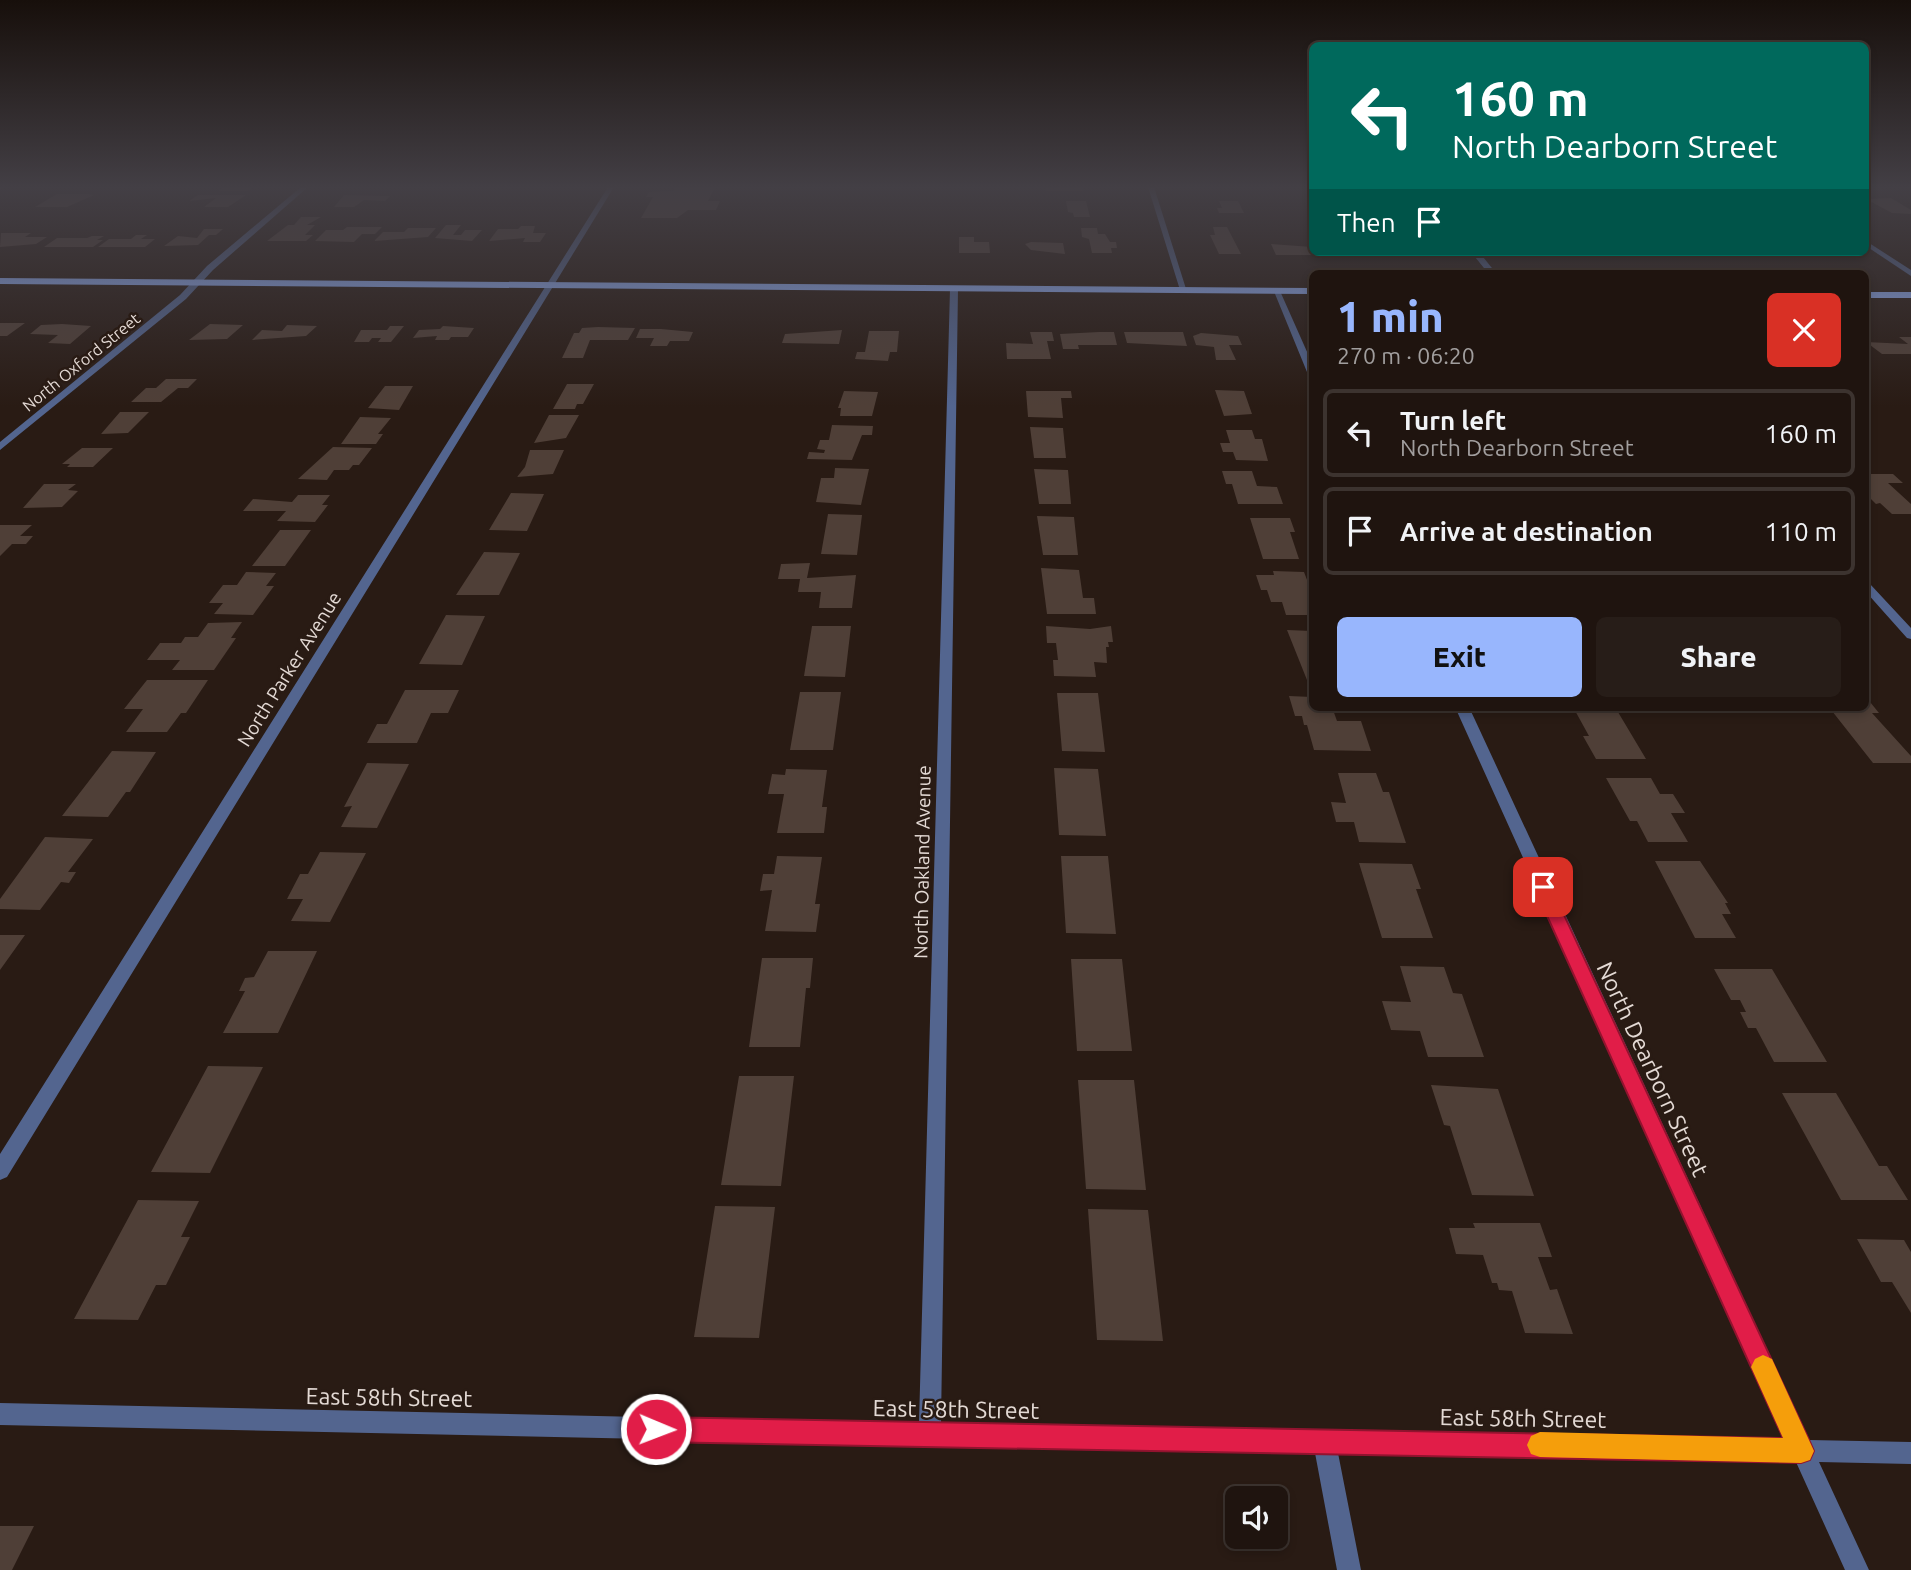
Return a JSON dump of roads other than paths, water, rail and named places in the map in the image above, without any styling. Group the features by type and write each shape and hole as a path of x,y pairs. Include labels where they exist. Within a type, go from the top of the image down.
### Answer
{"main road":[{"path":"0,281 1309,291"},
{"path":"1869,295 1910,296"}],"street":[{"name":"North Oxford Street","path":"0,447 183,297 221,260"},
{"name":"North Parker Avenue","path":"0,1171 566,260"},
{"path":"1174,260 1184,290"},
{"path":"1891,260 1911,274"},
{"name":"North Oakland Avenue","path":"930,1436 954,289"},
{"path":"1276,291 1309,365"},
{"path":"1869,589 1911,635"},
{"name":"North Dearborn Street","path":"1464,711 1857,1570"},
{"name":"East 58th Street","path":"0,1414 930,1436 1324,1440 1911,1453"},
{"path":"1324,1440 1349,1570"}]}
